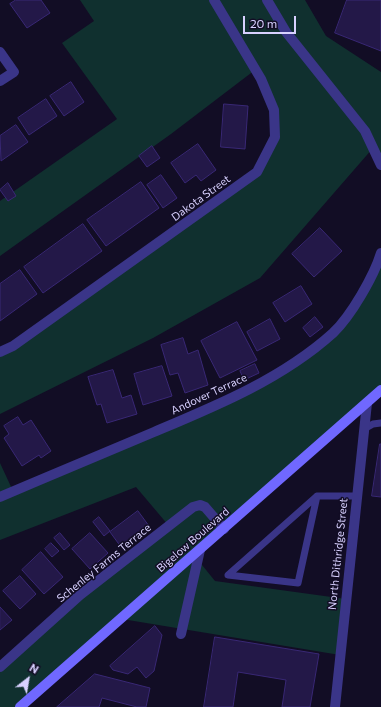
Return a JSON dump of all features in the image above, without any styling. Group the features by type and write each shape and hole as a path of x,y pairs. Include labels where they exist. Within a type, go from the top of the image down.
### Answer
{"main road":[{"name":"Bigelow Boulevard","path":"20,707 381,390"}],"street":[{"name":"Dakota Street","path":"0,352 13,346 257,172 275,137 274,110 261,79 214,0"},
{"path":"266,0 286,32 365,131 381,165"},
{"path":"0,52 14,72 0,81"},
{"name":"Andover Terrace","path":"0,497 208,409 280,373 310,352 334,332 356,303 377,266 381,253"},
{"name":"North Dithridge Street","path":"335,707 356,496 367,403"},
{"name":"Schenley Farms Terrace","path":"0,668 80,595 194,507 200,505 205,507 224,529"},
{"path":"181,634 200,550"}],"lane":[{"path":"364,429 373,424 381,423"},
{"path":"317,496 298,583 228,575 317,496 356,496"}],"green space":[{"path":"80,0 305,0 326,36 381,72 381,165 373,148 260,278 153,338 0,414 0,352 257,172 275,137 274,110 255,70 171,134 0,256 0,201 117,119 62,43 94,21"},
{"path":"381,253 381,390 200,550 198,560 215,581 346,599 340,655 122,619 20,707 0,707 0,667 169,526 136,487 0,540 0,463 13,491 280,373 334,331"}],"building":[{"path":"16,0 41,0 50,13 27,28 10,4"},
{"path":"347,0 381,0 381,51 335,33"},
{"path":"71,82 84,102 64,116 50,96"},
{"path":"46,99 57,116 29,135 18,118"},
{"path":"224,104 248,106 245,149 221,147"},
{"path":"16,125 28,142 1,161 0,136"},
{"path":"198,144 216,170 201,181 196,175 185,183 171,163"},
{"path":"152,146 160,158 147,167 139,156"},
{"path":"161,175 177,198 163,208 147,185"},
{"path":"141,182 159,208 106,246 87,220"},
{"path":"8,183 16,196 8,201 0,190"},
{"path":"83,224 102,251 43,293 24,267"},
{"path":"320,228 342,251 314,277 292,254"},
{"path":"20,270 37,294 0,321 0,284"},
{"path":"301,286 312,304 285,322 273,303"},
{"path":"315,317 323,327 310,337 303,328"},
{"path":"270,319 280,339 257,351 247,332"},
{"path":"237,322 257,360 220,378 201,341"},
{"path":"183,338 188,354 198,350 208,385 185,393 178,373 170,375 161,345"},
{"path":"255,364 259,373 244,380 240,371"},
{"path":"162,366 172,396 143,405 134,374"},
{"path":"113,370 122,398 131,395 137,414 107,423 101,404 97,405 88,377"},
{"path":"18,417 23,425 31,420 51,451 41,458 39,455 22,466 4,438 9,434 4,426"},
{"path":"381,444 381,497 372,496"},
{"path":"138,511 149,526 121,547 110,532"},
{"path":"99,517 110,531 104,536 93,522"},
{"path":"60,533 70,545 64,550 54,538"},
{"path":"90,533 108,553 90,569 72,549"},
{"path":"51,543 59,551 52,557 45,549"},
{"path":"41,552 63,577 44,594 22,570"},
{"path":"20,576 36,594 20,609 3,591"},
{"path":"0,607 12,620 0,630"},
{"path":"155,626 162,635 154,671 146,678 137,667 128,674 113,670 110,666"},
{"path":"215,637 319,654 310,707 282,707 286,680 238,672 233,707 204,707"},
{"path":"95,674 150,688 146,707 137,707 102,698 99,707 57,707"}]}
